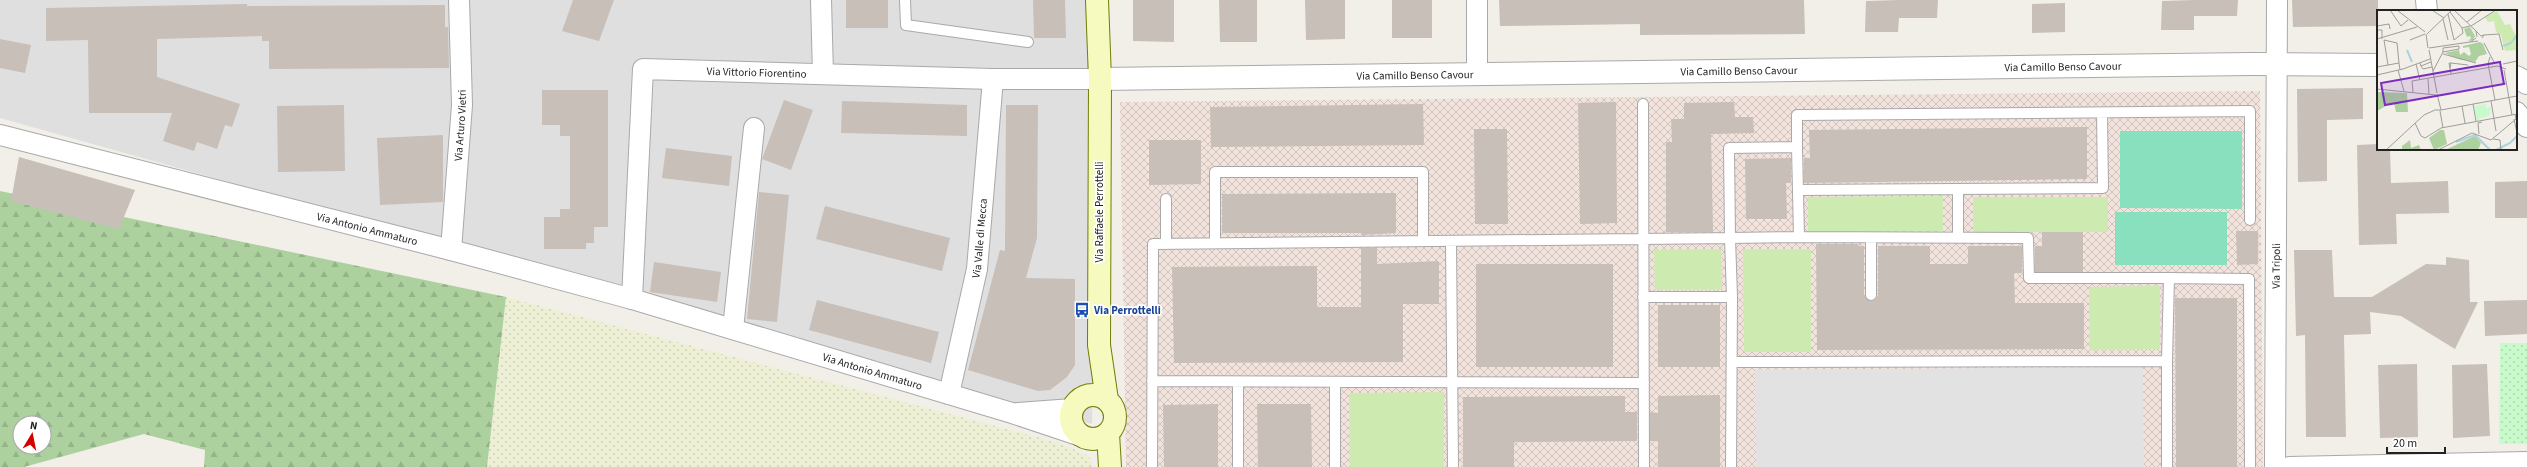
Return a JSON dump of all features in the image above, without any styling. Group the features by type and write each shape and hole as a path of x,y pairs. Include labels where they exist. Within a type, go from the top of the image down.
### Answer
{"main road":[{"name":"Via Raffaele Perrottelli","path":"1089,402 1099,345 1100,79 1097,0"},
{"path":"1094,437 1113,428 1116,415 1089,402 1071,417 1074,428 1094,437 1110,467"},
{"path":"1094,437 1106,467"}],"street":[{"name":"Via Arturo Vietri","path":"451,250 462,105 459,0"},
{"path":"821,0 823,74"},
{"path":"1477,0 1477,74"},
{"name":"Via Tripoli","path":"2275,467 2277,0"},
{"path":"2426,0 2427,10"},
{"name":"Via Camillo Benso Cavour","path":"1100,79 2276,64 2377,65"},
{"name":"Via Vittorio Fiorentino","path":"632,299 643,69 993,79 1100,79"},
{"name":"Via Valle di Mecca","path":"949,394 977,269 993,79"},
{"path":"2517,114 2527,126"},
{"path":"733,329 754,128"},
{"name":"Via Antonio Ammaturo","path":"0,135 451,250 632,299 1012,414 1094,437"},
{"path":"1012,414 1089,402"},
{"path":"2289,467 2527,462"}],"lane":[{"path":"905,0 906,25 1028,42"},
{"path":"1643,104 1644,467"},
{"path":"1799,237 1796,115 2250,111 2250,220"},
{"path":"1798,190 2102,188 2102,113"},
{"path":"1731,467 1732,297 1729,148 1797,147"},
{"path":"1215,243 1215,172 1422,172 1423,242"},
{"path":"1958,189 1958,238"},
{"path":"1166,198 1166,244"},
{"path":"1152,467 1153,244 1643,240 1799,237 2028,238 2029,278 2249,279 2250,467"},
{"path":"1870,238 1871,295"},
{"path":"1451,242 1453,467"},
{"path":"2167,467 2168,278"},
{"path":"1643,297 1732,297"},
{"path":"1732,362 2167,361"},
{"path":"1152,382 1644,383"},
{"path":"1238,382 1238,467"},
{"path":"1335,382 1335,467"}],"shaded area":[{"path":"0,0 1101,0 1092,424 0,118"},
{"path":"2260,91 2263,467 1126,467 1120,102"},
{"path":"2143,367 2144,467 1756,467 1755,370"}],"green space":[{"path":"2120,131 2242,131 2242,209 2120,208"},
{"path":"0,191 506,297 487,467 204,467 205,450 144,434 24,467 0,467"},
{"path":"1943,196 1943,231 1808,232 1808,197"},
{"path":"1973,197 2108,197 2108,232 1973,232"},
{"path":"2115,212 2227,212 2227,265 2115,265"},
{"path":"1721,249 1722,289 1655,290 1654,250"},
{"path":"1743,249 1811,249 1811,352 1744,352"},
{"path":"2160,286 2160,349 2090,350 2089,287"},
{"path":"506,297 1060,443 1089,456 1093,467 487,467"},
{"path":"2500,343 2527,343 2527,444 2499,444"},
{"path":"1444,392 1444,467 1350,467 1349,393"}],"building":[{"path":"573,0 614,0 599,41 562,31"},
{"path":"846,0 888,0 888,28 846,28"},
{"path":"1033,0 1065,0 1066,38 1034,38"},
{"path":"1133,0 1174,0 1174,42 1133,41"},
{"path":"1219,0 1257,0 1257,42 1220,42"},
{"path":"1305,0 1345,0 1345,39 1306,40"},
{"path":"1392,0 1432,0 1432,38 1392,38"},
{"path":"1499,0 1804,0 1805,34 1640,35 1640,24 1500,26"},
{"path":"1938,0 1937,18 1899,18 1898,32 1865,32 1866,1"},
{"path":"2238,0 2237,16 2194,16 2194,30 2161,30 2162,1"},
{"path":"2292,0 2378,0 2377,26 2293,27"},
{"path":"2065,3 2065,32 2032,33 2032,4"},
{"path":"247,4 247,6 445,5 445,27 448,27 449,68 269,69 269,41 262,41 262,36 157,39 157,77 240,104 232,127 225,125 217,149 197,142 194,151 163,141 172,113 89,113 88,40 46,41 46,8"},
{"path":"0,39 31,45 25,73 0,68"},
{"path":"2363,88 2363,119 2327,120 2327,181 2298,182 2297,89"},
{"path":"542,90 608,90 608,227 594,227 594,243 586,243 586,249 544,249 544,217 560,217 560,209 570,209 570,136 560,136 560,125 542,125"},
{"path":"784,100 813,110 791,170 762,159"},
{"path":"842,101 967,105 967,136 841,133"},
{"path":"1616,102 1617,223 1580,224 1578,103"},
{"path":"1734,102 1735,117 1753,117 1754,133 1711,134 1713,232 1666,232 1666,142 1672,142 1671,119 1684,119 1684,103"},
{"path":"1423,104 1424,145 1211,147 1210,107"},
{"path":"344,105 345,171 278,172 277,106"},
{"path":"1006,105 1038,105 1037,238 1026,278 1075,279 1075,365 1067,377 1050,390 1038,391 968,370 1000,250 1005,251"},
{"path":"2087,127 2087,179 1804,183 1804,158 1810,158 1809,130"},
{"path":"1474,129 1507,129 1508,224 1475,224"},
{"path":"443,135 443,202 380,205 377,138"},
{"path":"1149,140 1201,140 1201,184 1149,185"},
{"path":"2377,144 2377,150 2390,150 2391,183 2448,181 2449,213 2396,214 2397,244 2359,245 2357,145"},
{"path":"666,148 732,156 729,186 662,178"},
{"path":"19,157 135,190 119,229 11,201"},
{"path":"1791,158 1791,183 1786,183 1787,219 1746,219 1745,159"},
{"path":"2527,181 2527,218 2495,218 2495,182"},
{"path":"759,192 789,195 777,322 747,319"},
{"path":"1396,193 1396,233 1361,235 1361,233 1222,233 1222,194"},
{"path":"825,206 950,238 942,271 816,239"},
{"path":"2236,231 2258,231 2258,264 2237,265"},
{"path":"2042,232 2083,232 2083,272 2035,272 2035,246 2042,246"},
{"path":"1816,244 1858,244 1858,246 1864,246 1864,295 1871,301 1875,300 1878,295 1878,246 1930,246 1930,264 1968,264 1968,246 2022,246 2022,273 2014,273 2015,303 2084,303 2084,349 1817,350"},
{"path":"1361,248 1377,248 1377,264 1439,261 1439,304 1403,304 1403,362 1174,363 1172,267 1317,266 1317,307 1361,307"},
{"path":"2294,250 2332,250 2334,297 2372,297 2426,264 2446,265 2446,257 2469,260 2470,302 2478,302 2455,349 2401,316 2370,312 2371,334 2344,335 2346,437 2306,437 2305,335 2296,336"},
{"path":"654,262 721,272 717,302 650,292"},
{"path":"1476,264 1613,264 1613,367 1476,367"},
{"path":"2175,298 2237,298 2237,467 2176,467"},
{"path":"817,300 939,332 931,363 809,330"},
{"path":"2527,300 2527,334 2485,336 2484,301"},
{"path":"1658,305 1720,305 1720,367 1658,367"},
{"path":"2417,364 2418,437 2380,438 2378,365"},
{"path":"2487,364 2490,436 2453,438 2452,365"},
{"path":"1720,395 1720,467 1658,467 1658,441 1650,441 1650,412 1658,413 1658,396"},
{"path":"1625,396 1625,412 1637,412 1637,441 1514,442 1514,467 1463,467 1463,397"},
{"path":"1218,404 1218,467 1164,467 1163,405"},
{"path":"1257,404 1311,404 1312,467 1258,467"}],"place":[{"name":"Via Perrottelli","path":"1082,310"}]}
